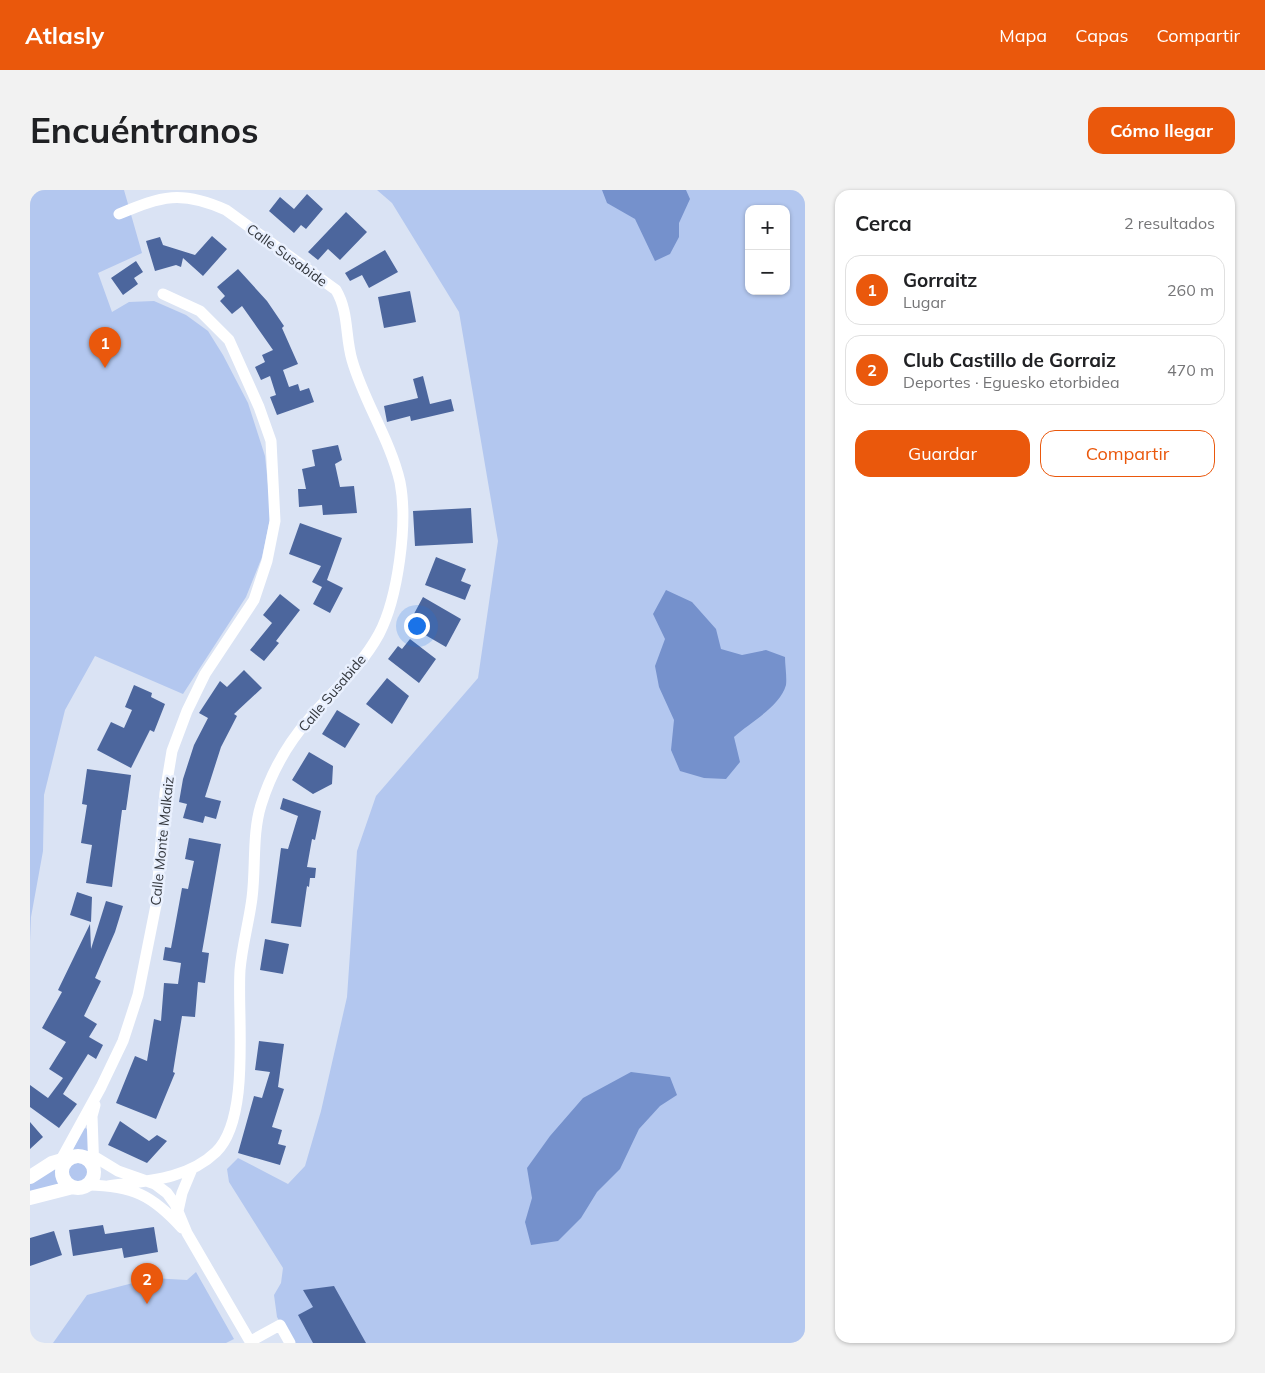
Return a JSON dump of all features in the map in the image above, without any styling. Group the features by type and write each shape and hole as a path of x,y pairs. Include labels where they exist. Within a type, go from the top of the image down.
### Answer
{"street":[{"name":"Calle Susabide","path":"108,1186 172,1176 192,1169 216,1152 222,1144 234,1112 239,1087 241,1061 238,998 240,966 252,897 257,825 262,804 282,756 309,719 337,691 378,635 390,607 401,550 400,482 364,395 351,358 346,314 343,301 336,290 226,210 210,202 172,195 153,200 119,214"},
{"name":"Calle Monte Malkaiz","path":"68,1159 122,1041 138,995 156,906 165,793 172,751 187,711 206,674 254,600 268,562 275,521 271,441 259,407 229,340 200,311 163,294"},
{"name":"Calle Monte Malkaiz","path":"91,1179 95,1157 92,1116 101,1087"},
{"path":"30,1177 68,1159 95,1157 118,1171 146,1181 167,1193 178,1211 187,1233 251,1342 280,1325 290,1343"},
{"path":"68,1159 88,1159 91,1179"},
{"path":"68,1159 63,1178 73,1187"},
{"path":"178,1211 182,1192 192,1169"},
{"path":"30,1198 73,1187 91,1179 108,1186 133,1190 154,1201 187,1233"}],"shaded area":[{"path":"30,190 124,190 142,253 98,273 112,312 129,302 154,301 186,315 208,331 248,403 265,456 271,514 262,557 246,597 183,694 95,656 65,710 44,795 43,851 31,917 30,941"},
{"path":"377,190 805,190 805,1343 292,1343 277,1317 274,1295 281,1283 283,1268 229,1182 227,1169 238,1158 288,1184 305,1166 321,1111 347,997 357,851 376,796 478,678 498,541 459,312 392,203"},
{"path":"602,190 686,190 690,199 679,223 679,237 670,254 655,261 635,219 607,203"},
{"path":"666,590 692,602 716,629 721,649 742,655 766,650 785,657 786,685 783,693 764,714 734,737 740,762 726,779 704,778 680,771 671,750 674,720 659,687 655,666 665,639 653,614"},
{"path":"631,1072 670,1077 677,1095 660,1106 639,1129 620,1169 597,1192 581,1218 558,1241 531,1245 525,1222 532,1198 527,1168 550,1136 583,1098"},
{"path":"86,1128 88,1131 89,1151 73,1150 82,1129"},
{"path":"78,1163 85,1166 88,1173 85,1180 78,1183 71,1180 68,1173 71,1166"},
{"path":"56,1166 55,1175 59,1186 30,1193 30,1183"},
{"path":"196,1272 234,1339 226,1343 53,1343 87,1295 152,1278 187,1280"}],"building":[{"path":"307,194 323,209 306,229 301,225 294,233 269,211 280,197 294,209"},
{"path":"346,212 367,232 340,260 328,249 318,260 308,252"},
{"path":"212,236 227,249 203,276 183,258 181,267 176,265 155,271 146,241 160,237 163,245 195,255"},
{"path":"385,250 398,272 369,288 362,275 350,281 345,273"},
{"path":"136,261 143,272 134,278 138,284 123,295 111,278"},
{"path":"238,269 267,301 284,326 282,328 298,364 283,370 289,387 298,384 300,391 309,388 314,402 277,415 270,397 276,395 270,376 261,380 255,367 265,362 262,355 273,350 242,306 232,314 220,301 225,296 217,287"},
{"path":"410,291 416,322 384,328 378,297"},
{"path":"423,376 430,404 451,399 454,411 411,421 410,416 387,422 384,406 418,398 413,379"},
{"path":"338,445 342,460 335,464 340,487 354,486 357,513 323,515 322,505 299,507 298,489 306,489 302,469 315,466 312,450"},
{"path":"471,508 473,543 415,546 413,511"},
{"path":"300,523 342,538 327,580 343,588 330,613 313,604 322,587 312,582 321,566 289,554"},
{"path":"436,557 466,569 461,581 471,585 465,600 425,585"},
{"path":"280,594 300,610 276,641 279,643 264,661 250,650 272,623 263,615"},
{"path":"423,597 461,619 446,647 408,625"},
{"path":"410,639 436,659 419,683 388,659 398,646 402,649"},
{"path":"244,670 262,688 234,714 237,716 221,747 205,797 221,801 216,819 205,816 203,823 183,818 187,804 179,802 183,779 194,745 208,718 199,713 220,681 227,687"},
{"path":"387,678 409,696 392,724 366,704"},
{"path":"134,685 152,693 151,697 165,704 154,732 150,730 131,768 97,750 111,722 124,728 132,710 125,707"},
{"path":"337,710 360,724 345,748 322,734"},
{"path":"309,752 333,766 332,784 313,794 292,780"},
{"path":"87,769 131,775 126,810 122,810 112,887 86,883 92,845 81,843 87,805 82,804"},
{"path":"283,798 321,811 315,840 312,839 307,867 316,868 315,878 310,878 309,887 307,886 301,927 271,923 281,848 288,849 298,816 280,809"},
{"path":"189,838 221,844 202,952 209,953 205,983 198,982 195,1017 182,1016 173,1072 175,1073 156,1119 116,1103 135,1056 147,1061 154,1019 161,1021 164,983 178,984 181,963 163,960 165,947 171,948 182,888 188,889 194,861 185,859"},
{"path":"77,892 92,897 91,922 70,915"},
{"path":"106,901 123,906 115,932 95,978 101,981 84,1016 97,1024 89,1037 103,1045 96,1059 88,1054 63,1094 77,1104 59,1128 30,1107 30,1085 48,1098 63,1078 49,1069 66,1042 42,1028 62,992 58,990 90,924 91,949"},
{"path":"265,939 289,944 283,974 260,970"},
{"path":"259,1041 284,1044 278,1087 284,1089 272,1127 282,1130 278,1144 286,1146 280,1165 238,1153 254,1096 262,1098 270,1072 255,1070"},
{"path":"120,1121 149,1141 157,1135 167,1141 147,1163 108,1145"},
{"path":"30,1122 43,1137 30,1149"},
{"path":"103,1225 105,1234 154,1227 158,1252 124,1258 122,1248 73,1256 69,1230"},
{"path":"54,1231 62,1255 30,1266 30,1238"},
{"path":"334,1286 366,1343 313,1343 298,1315 313,1307 303,1290"}],"place":[{"name":"Gorraitz","path":"105,368"},
{"name":"Club Castillo de Gorraiz","path":"147,1304"}]}
